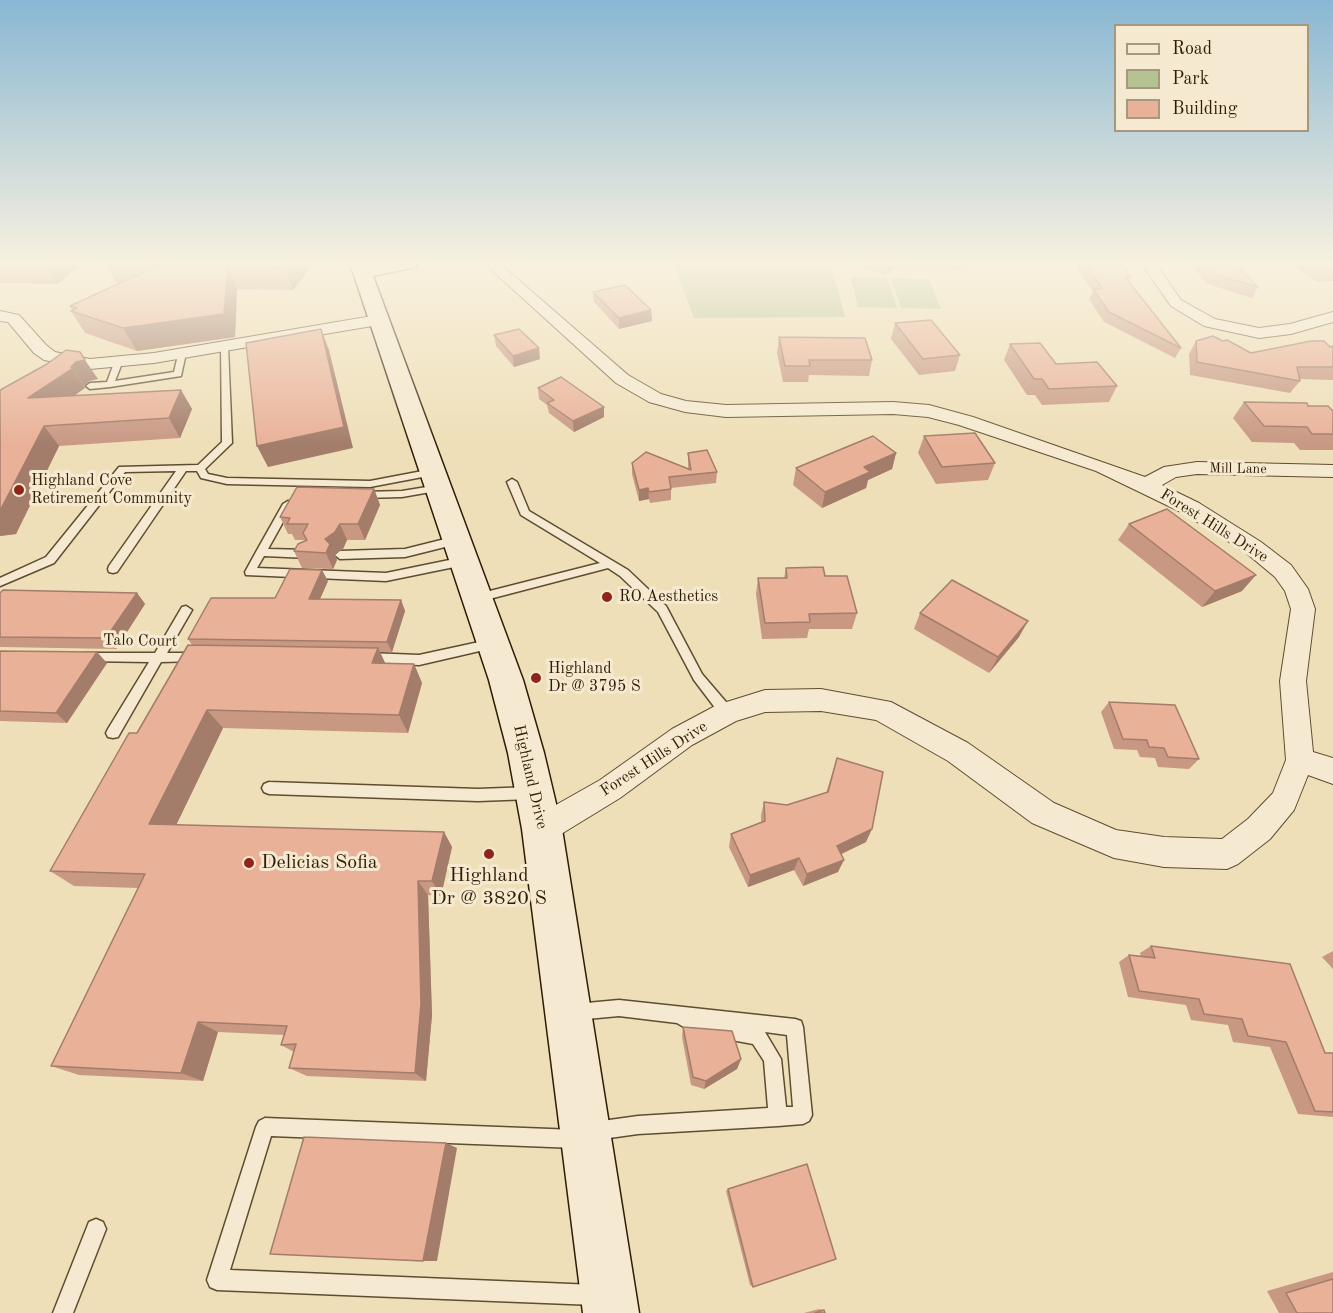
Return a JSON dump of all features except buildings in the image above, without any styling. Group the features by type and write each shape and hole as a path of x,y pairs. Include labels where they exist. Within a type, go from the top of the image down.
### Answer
{"main road":[{"name":"Highland Drive","path":"380,324 506,680 539,811 610,1304"}],"street":[{"path":"18,324 40,349 63,364 90,364 118,363 353,324"},
{"name":"Forest Hills Drive","path":"539,811 610,789 682,737 727,713 765,701 821,700 881,710 958,752 1043,813 1114,844 1164,852 1227,854 1259,829 1284,801 1300,760 1293,681 1304,609 1296,589 1283,571 1253,547 1191,508 1146,485 1092,464 928,411 893,408 726,411 685,406 656,398 622,379 560,324"},
{"path":"1216,324 1258,333 1308,324"},
{"name":"Mill Lane","path":"1146,485 1171,471 1197,468 1333,471"},
{"path":"1300,760 1333,771"}],"lane":[{"path":"0,582 50,560 122,469 200,468 227,443 224,346"},
{"path":"90,386 178,374 182,353"},
{"path":"110,384 118,363"},
{"path":"113,569 183,468"},
{"path":"200,468 204,476 227,481 370,484 436,480"},
{"path":"339,495 396,495 436,480"},
{"path":"512,482 525,513 624,573 662,609 698,677 727,713"},
{"path":"293,494 250,572 386,578 461,550"},
{"path":"340,555 461,550"},
{"path":"261,552 309,554"},
{"path":"478,598 611,564"},
{"path":"112,733 186,610"},
{"path":"356,658 419,660 494,644"},
{"name":"Talo Court","path":"68,656 205,658"},
{"path":"268,788 478,795 539,811"},
{"path":"569,1013 619,1008 795,1027 803,1115 638,1125 586,1136 265,1127 217,1280 610,1304"},
{"path":"681,1015 694,1025 758,1036 772,1059 778,1117"},
{"path":"63,1313 96,1230"}],"place":[{"name":"Highland Cove Retirement Community","path":"19,490"},
{"name":"RO Aesthetics","path":"607,597"},
{"name":"Highland Dr @ 3795 S","path":"536,678"},
{"name":"Highland Dr @ 3820 S","path":"489,854"},
{"name":"Delicias Sofia","path":"249,863"}]}
